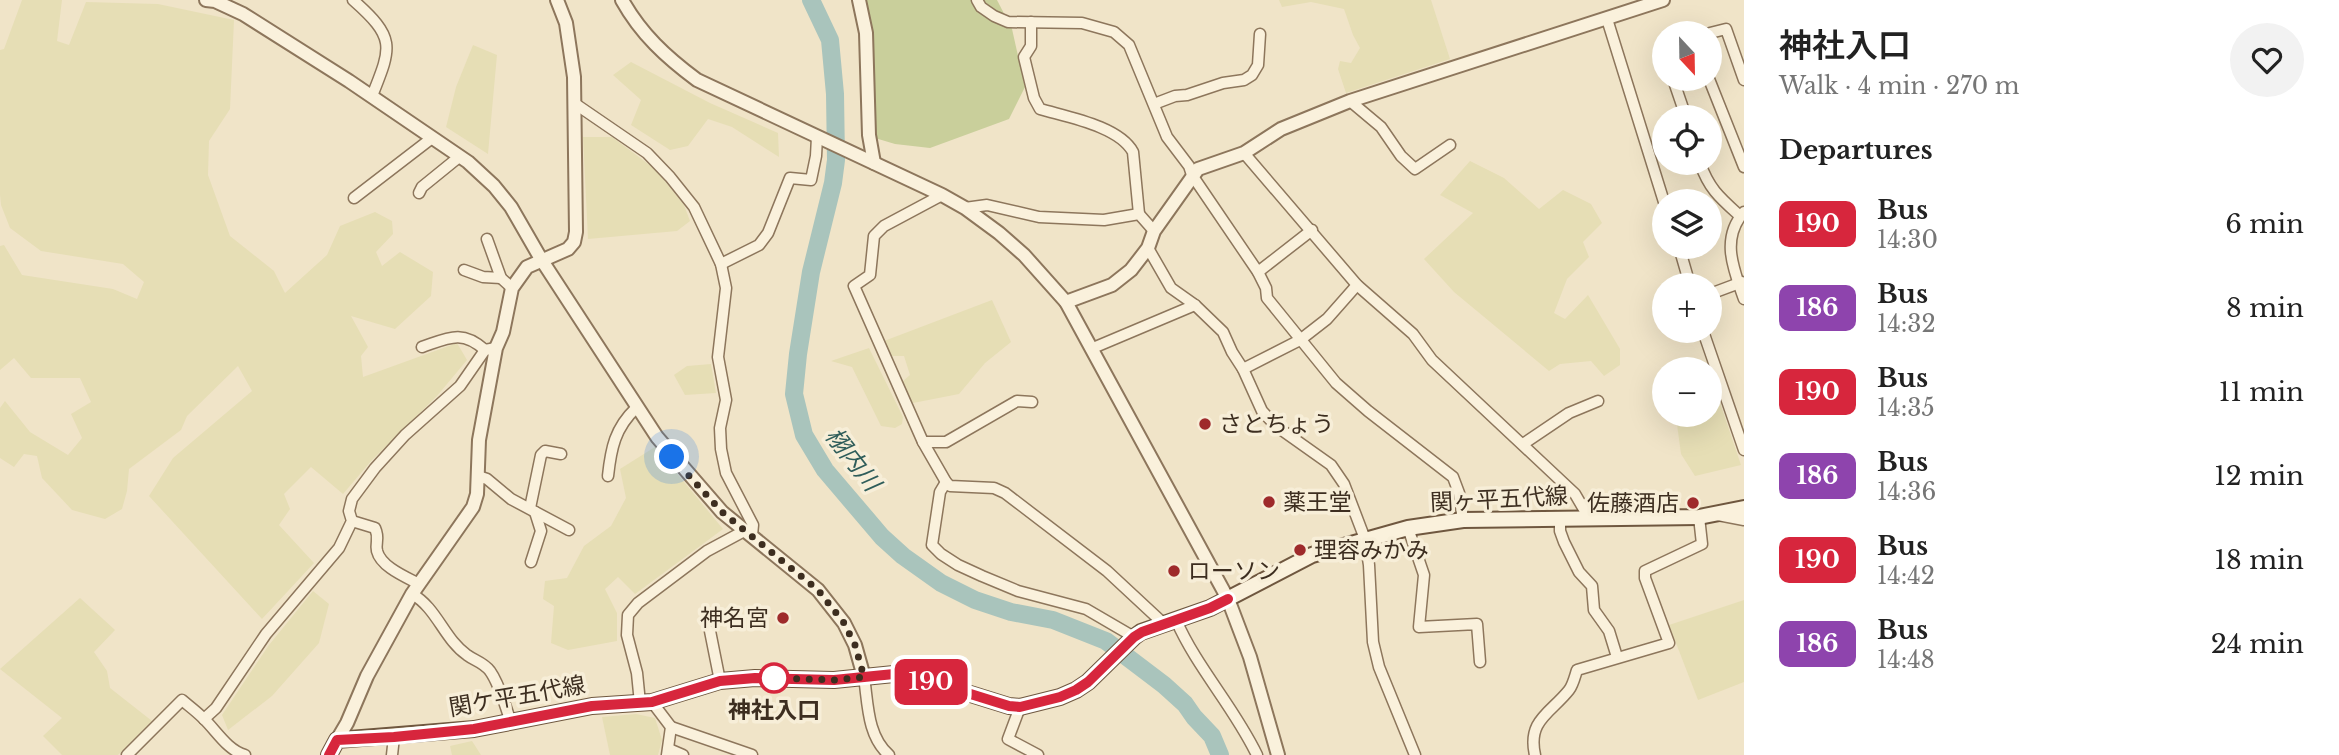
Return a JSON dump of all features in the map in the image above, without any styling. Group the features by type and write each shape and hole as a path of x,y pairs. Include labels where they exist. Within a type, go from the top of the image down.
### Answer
{"main road":[{"name":"関ヶ平五代線","path":"1228,599 1312,555 1408,528 1463,520 1699,517 1744,508"},
{"name":"関ケ平五代線","path":"337,740 474,729 592,706 646,702 720,681 755,678 834,680 894,674 916,677 1020,707 1076,690 1088,682 1132,639 1228,599"},
{"path":"329,755 337,740"}],"street":[{"path":"213,0 243,14 372,96 459,157 494,186 511,207 541,259 657,438 722,512 818,590 832,606 855,645 864,677 871,725 881,749 888,755"},
{"path":"353,0 378,24 385,35 388,51 372,96"},
{"path":"204,719 216,708 265,634 339,548 352,521 349,511 352,499 374,468 405,435 460,386 503,332 512,288 527,267 568,249 574,242 577,182 574,77 566,23 557,0"},
{"path":"622,0 634,22 649,40 697,80 965,208 1024,255 1066,302 1228,599 1250,657 1278,755"},
{"path":"859,0 866,33 869,135 874,163"},
{"path":"977,0 988,12 1008,22 1082,23 1114,32 1129,45 1167,137 1258,272 1266,288 1267,298 1336,383 1367,411 1453,477 1459,493 1463,520"},
{"path":"1066,302 1112,285 1131,270 1148,248 1154,231 1198,169 1244,153 1281,129 1350,102 1663,0"},
{"path":"1607,19 1660,189"},
{"path":"1031,22 1031,46 1024,57 1034,98 1040,110 1096,126 1129,144 1133,152 1139,214 1154,231"},
{"path":"1722,30 1726,29 1744,80"},
{"path":"1154,104 1223,83 1244,80 1252,75 1258,65 1260,34"},
{"path":"1714,91 1744,167"},
{"path":"1350,102 1381,127 1401,156 1415,169 1451,145"},
{"path":"573,103 638,145 670,177 694,207 721,264 726,288 718,357 726,400 720,428 721,449 726,473 753,525 749,533 707,551 638,603 628,615 627,635 646,702 671,727 752,755"},
{"path":"354,198 432,138"},
{"path":"721,264 759,245 768,233 790,178 811,180 821,139"},
{"path":"1244,153 1357,285 1413,334 1432,360 1575,494 1590,518"},
{"path":"419,193 422,187 459,157"},
{"path":"1704,175 1713,191 1742,214 1730,244 1730,256 1742,283 1744,299"},
{"path":"942,195 884,226 874,236 870,275 854,286 923,442 950,486 994,488 1005,493 1170,622 1238,718 1257,755"},
{"path":"965,208 987,205 1040,217 1104,220 1139,214"},
{"path":"1258,272 1312,230"},
{"path":"486,239 501,278 512,288"},
{"path":"1148,248 1171,288 1195,305 1223,332 1262,411 1276,426 1331,465 1344,484 1365,539 1373,642 1379,667 1415,755"},
{"path":"464,270 483,277 501,278"},
{"path":"1722,290 1742,283"},
{"path":"1243,369 1300,340 1327,320 1357,285"},
{"path":"1093,348 1195,305"},
{"path":"422,347 457,336 490,349"},
{"path":"1708,343 1740,421 1744,450"},
{"path":"337,740 366,676 415,589 473,508 477,495 479,440 490,349"},
{"path":"923,442 946,442 1017,401 1032,401"},
{"path":"1523,444 1569,412 1598,401"},
{"path":"608,476 616,432 636,408"},
{"path":"531,562 541,531 532,510 541,455 545,451 561,454"},
{"path":"478,476 487,479 511,499 569,530"},
{"path":"946,482 940,492 932,545 941,554 958,565 1018,591 1086,609 1132,639"},
{"path":"1718,515 1744,520"},
{"path":"1535,755 1537,722 1571,688 1577,670 1669,643 1645,578 1645,571 1702,544 1699,517"},
{"path":"1559,519 1564,542 1579,572 1591,586 1594,610 1609,631 1617,657"},
{"path":"352,521 375,528 379,537 377,551 384,563 415,589 467,655 488,668 511,722"},
{"path":"1408,528 1424,575 1419,627 1477,624 1480,662"},
{"path":"710,631 720,681"},
{"path":"127,755 181,699 225,742 245,755"},
{"path":"1020,707 1008,739 1038,755"},
{"path":"671,727 668,752 683,755"},
{"path":"392,755 394,737"}],"shaded area":[{"path":"22,0 62,0 57,41 69,45 86,2 158,4 234,20 230,109 209,141 208,175 230,236 274,271 285,293 327,255 340,226 375,212 392,221 393,234 376,252 382,266 400,252 433,272 431,296 395,329 351,316 368,347 361,356 363,377 457,343 467,360 437,396 372,460 343,494 311,467 284,494 290,509 279,525 314,563 262,619 149,496 173,458 252,391 238,366 187,416 181,430 129,469 122,509 105,519 72,510 42,478 37,456 24,454 14,467 0,458 0,408 5,401 30,432 68,455 82,438 71,414 91,402 80,378 31,378 14,358 0,370 0,246 4,245 22,275 113,289 137,299 144,282 123,264 41,251 10,228 0,195 0,50 4,49"},
{"path":"1279,0 1431,0 1450,59 1346,93 1338,69 1340,61 1351,63 1360,48 1344,9 1311,2 1282,7"},
{"path":"473,45 497,55 488,154 446,127 456,87"},
{"path":"631,62 710,103 778,133 779,157 732,127 708,119 688,146 670,150 631,125 641,100 613,75"},
{"path":"583,137 612,137 655,169 684,205 690,221 677,231 588,239"},
{"path":"1470,161 1504,178 1539,209 1563,190 1591,204 1602,223 1583,242 1589,257 1567,279 1554,313 1565,319 1588,295 1620,349 1620,365 1604,376 1591,361 1560,364 1549,371 1454,292 1424,259 1473,213 1440,195"},
{"path":"992,300 1011,342 985,363 959,394 913,403 902,382 910,375 904,356 892,356 884,341"},
{"path":"869,348 903,417 902,424 895,428 881,426 852,367 831,361"},
{"path":"711,364 716,393 685,395 674,375 687,366"},
{"path":"1722,409 1741,465 1695,476 1681,454 1677,427 1722,427"},
{"path":"655,447 723,529 635,594 618,577 605,589 617,613 617,641 568,650 551,643 554,606 543,599 545,581 567,578 584,546 611,526 626,498 620,469"},
{"path":"313,591 329,604 319,643 272,696 228,730 222,715 269,645"},
{"path":"80,598 115,630 94,652 107,671 110,688 152,721 118,755 62,755 43,736 62,718 0,669"},
{"path":"1744,600 1744,682 1698,700 1669,625"},
{"path":"636,714 655,718 662,740 658,755 610,755 602,717"},
{"path":"472,741 481,755 452,755 450,746"}],"green space":[{"path":"860,0 997,0 1012,29 1025,87 1009,119 930,148 895,144 875,138"}],"waterway":[{"name":"栩内川","path":"811,0 830,40 835,94 836,160 811,272 798,354 794,394 804,435 825,470 882,537 903,556 941,583 975,600 1011,612 1053,620 1106,641 1185,704 1212,736 1220,755"}],"bus line":[{"name":"190","path":"329,755 337,740 474,729 592,706 652,702 720,681 755,678 834,680 894,674 916,677 1009,706 1032,705 1076,690 1142,632 1228,599"}],"place":[{"name":"さとちょう","path":"1205,424"},
{"name":"薬王堂","path":"1269,502"},
{"name":"佐藤酒店","path":"1693,503"},
{"name":"理容みかみ","path":"1300,550"},
{"name":"ローソン","path":"1174,571"},
{"name":"神名宮","path":"783,618"},
{"name":"神社入口","path":"774,678"}],"route":[{"path":"672,457 722,512 818,590 832,606 855,645 864,677 834,680 774,678"}]}
